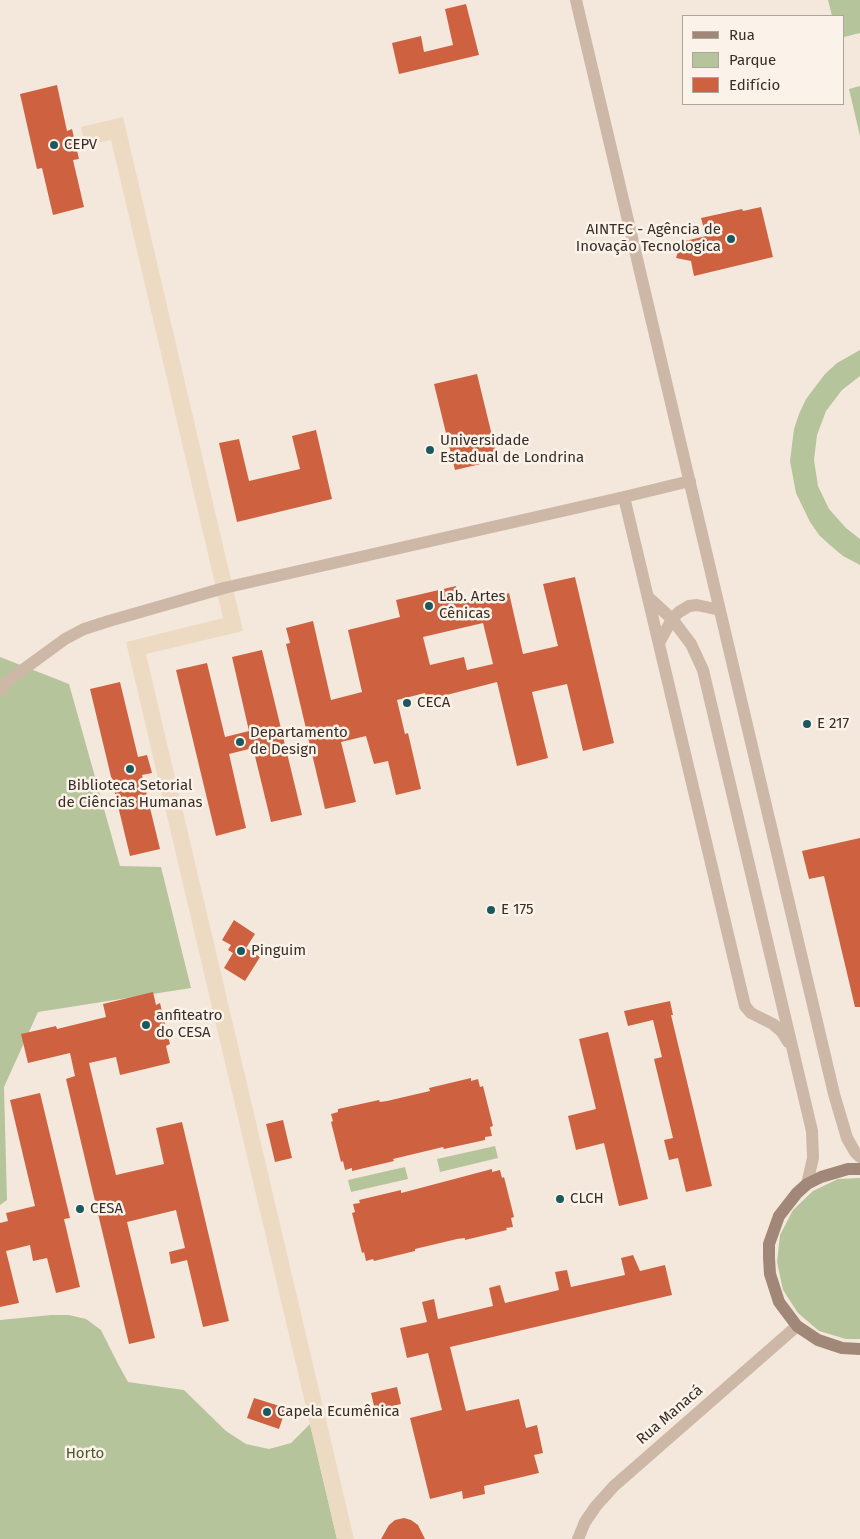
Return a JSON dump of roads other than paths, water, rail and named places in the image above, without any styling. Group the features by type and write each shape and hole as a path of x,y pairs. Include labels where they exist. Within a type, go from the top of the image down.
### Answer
{"street":[{"path":"576,0 838,1109 847,1138 860,1157"},
{"path":"0,692 8,682 65,639 84,629 109,621 224,588 690,481"},
{"path":"624,497 746,1006 751,1013 773,1024 782,1032 792,1048"},
{"path":"648,597 672,620 691,644 703,670 812,1131 812,1158 807,1184"},
{"path":"659,643 672,620 679,612 690,606 697,605 720,610"},
{"path":"860,1170 848,1169 821,1177 807,1184 797,1193 779,1216 769,1244 770,1274 779,1302 797,1326 818,1340 842,1348 860,1349"},
{"name":"Rua Manacá","path":"578,1539 585,1522 614,1486 797,1326"}],"place":[{"name":"CEPV","path":"54,145"},
{"name":"AINTEC - Agência de Inovação Tecnologica","path":"731,239"},
{"name":"Universidade Estadual de Londrina","path":"430,450"},
{"name":"Lab. Artes Cênicas","path":"429,606"},
{"name":"CECA","path":"407,703"},
{"name":"E 217","path":"807,724"},
{"name":"Departamento de Design","path":"240,742"},
{"name":"Biblioteca Setorial de Ciências Humanas","path":"130,769"},
{"name":"E 175","path":"491,910"},
{"name":"Pinguim","path":"241,951"},
{"name":"anfiteatro do CESA","path":"146,1025"},
{"name":"CLCH","path":"560,1199"},
{"name":"CESA","path":"80,1209"},
{"name":"Capela Ecumênica","path":"267,1412"}],"park label":[{"name":"Horto","path":"85,1454"}]}
